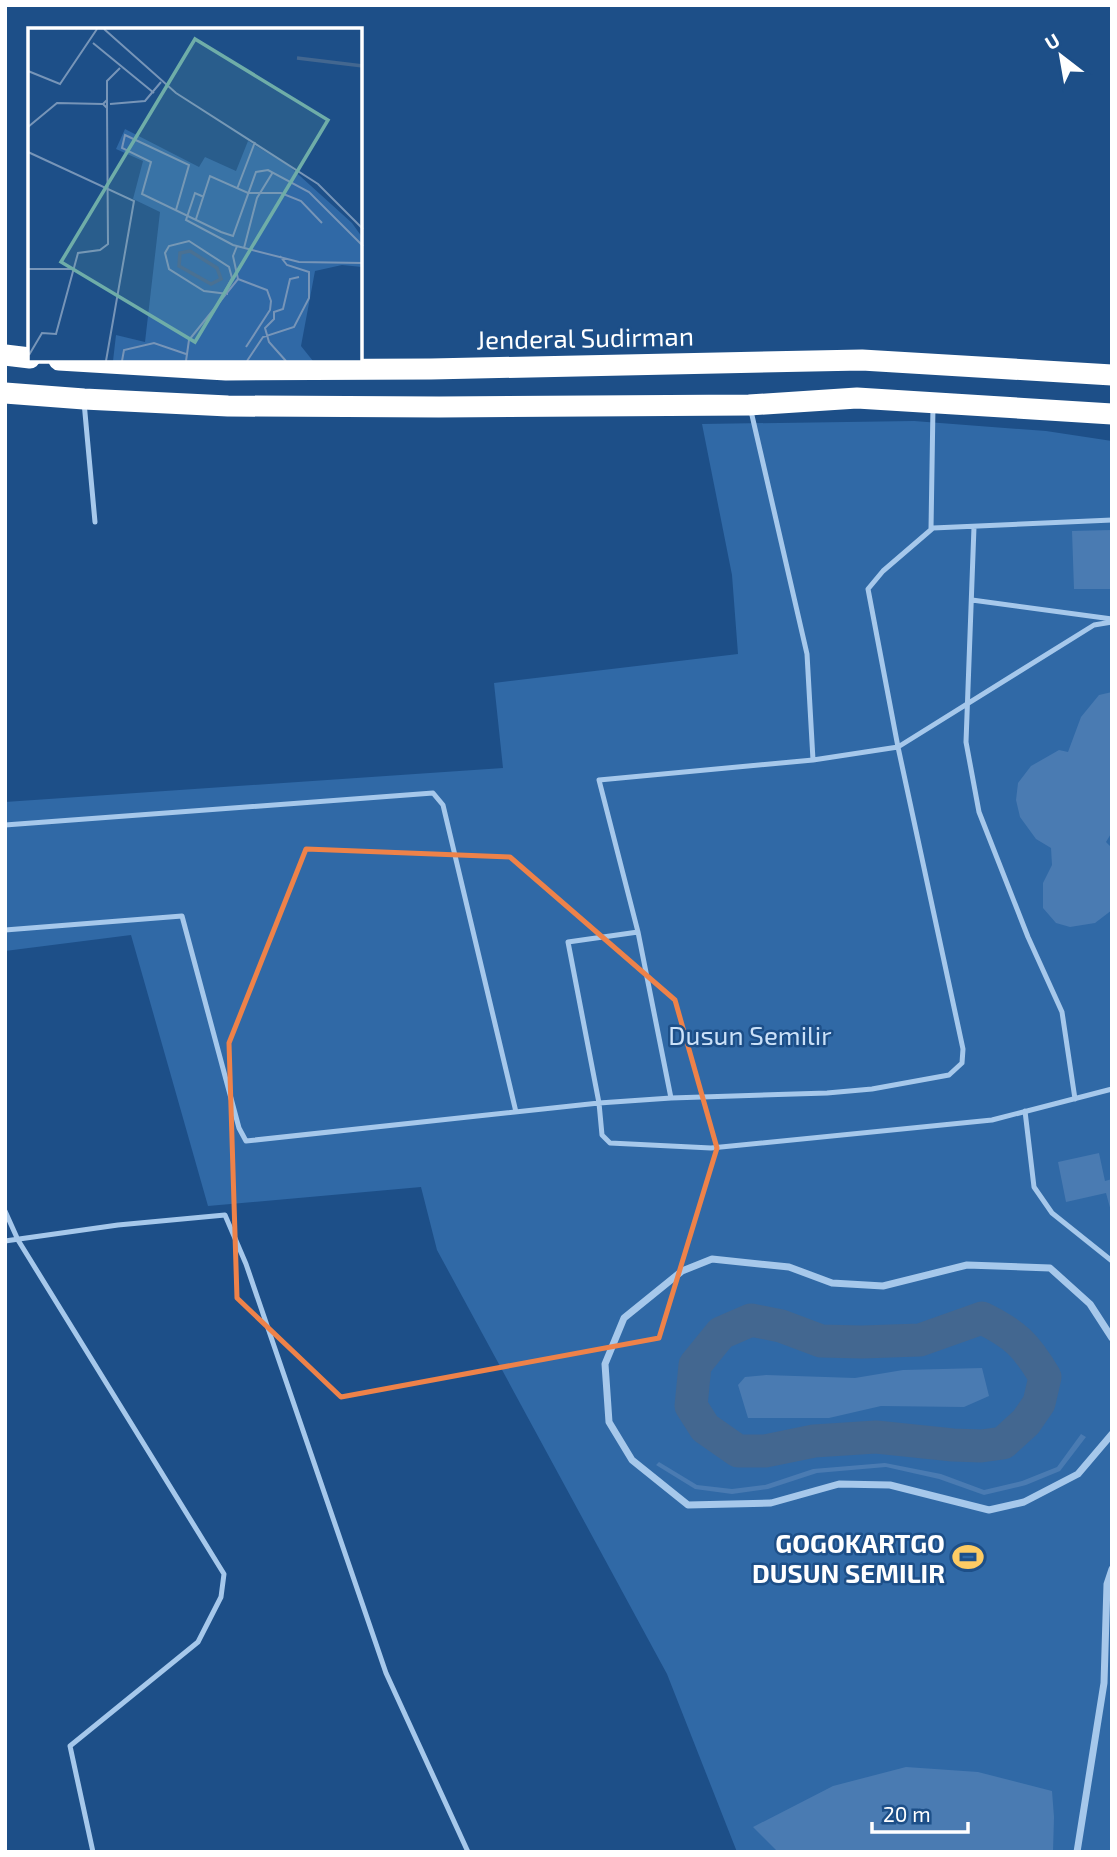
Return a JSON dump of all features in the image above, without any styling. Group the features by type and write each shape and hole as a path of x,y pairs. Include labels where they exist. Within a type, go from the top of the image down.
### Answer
{"highway":[{"path":"5,355 28,358"},
{"name":"Jenderal Sudirman","path":"92,362 226,370 862,360 1112,375"},
{"path":"5,393 228,406 749,405 857,398 1112,414"}],"street":[{"path":"1112,1338 1090,1304 1050,1268 967,1265 883,1286 832,1283 789,1267 712,1259 682,1271 624,1318 605,1364 609,1422 632,1461 688,1505 771,1503 839,1484 890,1485 989,1510 1024,1502 1078,1474 1112,1434"},
{"path":"1077,1852 1104,1683 1107,1584 1112,1569"}],"lane":[{"path":"84,399 96,522"},
{"path":"931,529 933,402"},
{"path":"749,405 807,654 813,760"},
{"path":"5,930 182,916 239,1128 246,1141 598,1103 872,1089 950,1075 962,1063 963,1049 898,747 868,589 883,570 931,529 1112,520"},
{"path":"974,527 966,742 979,812 1028,937 1062,1012 1075,1099"},
{"path":"972,600 1112,620"},
{"path":"671,1098 638,932 598,780 813,760 898,747 1094,625 1112,620"},
{"path":"5,825 433,793 443,805 516,1112"},
{"path":"638,932 568,942 602,1135 610,1143 711,1147 992,1120 1112,1089"},
{"path":"1025,1111 1034,1186 1052,1213 1112,1261"},
{"path":"5,1211 18,1240 224,1574 222,1597 198,1642 70,1746 93,1852"},
{"path":"5,1241 118,1225 225,1215 246,1264 386,1673 468,1852"}],"highlighted area":[{"path":"306,849 510,857 675,1000 717,1148 659,1338 341,1397 237,1298 229,1043"}],"green space":[{"name":"Dusun Semilir","path":"914,421 1046,431 1112,441 1112,1852 737,1852 667,1674 437,1250 421,1187 208,1206 131,935 5,951 5,802 503,768 494,683 738,654 732,575 702,424"}],"building":[{"path":"1112,530 1112,589 1074,589 1072,531"},
{"path":"1112,692 1112,832 1106,842 1112,848 1112,910 1095,923 1070,927 1056,923 1043,908 1043,883 1052,865 1051,848 1036,839 1020,817 1016,800 1018,783 1031,766 1059,750 1068,752 1081,717 1099,695"},
{"path":"1099,1153 1105,1181 1112,1179 1112,1215 1106,1193 1066,1202 1058,1162"},
{"path":"982,1368 989,1396 964,1407 881,1406 829,1418 748,1418 738,1385 745,1377 766,1375 855,1378 903,1370"},
{"path":"1081,1434 1086,1437 1060,1471 1026,1485 984,1495 939,1479 886,1467 817,1473 768,1489 732,1494 695,1489 656,1465 659,1462 697,1485 732,1489 765,1485 813,1469 885,1463 941,1474 984,1490 1022,1481 1057,1467"},
{"path":"906,1767 978,1772 1052,1791 1053,1852 778,1852 753,1827 833,1786"}],"waterway":[{"path":"982,1318 1019,1342 1045,1377 1039,1403 1026,1422 1003,1443 981,1446 953,1445 876,1437 814,1441 765,1451 738,1451 705,1428 691,1406 695,1365 721,1333 751,1320 781,1326 821,1341 862,1342 920,1340 982,1318"}],"place":[{"name":"GOGOKARTGO DUSUN SEMILIR","path":"968,1557"}]}
